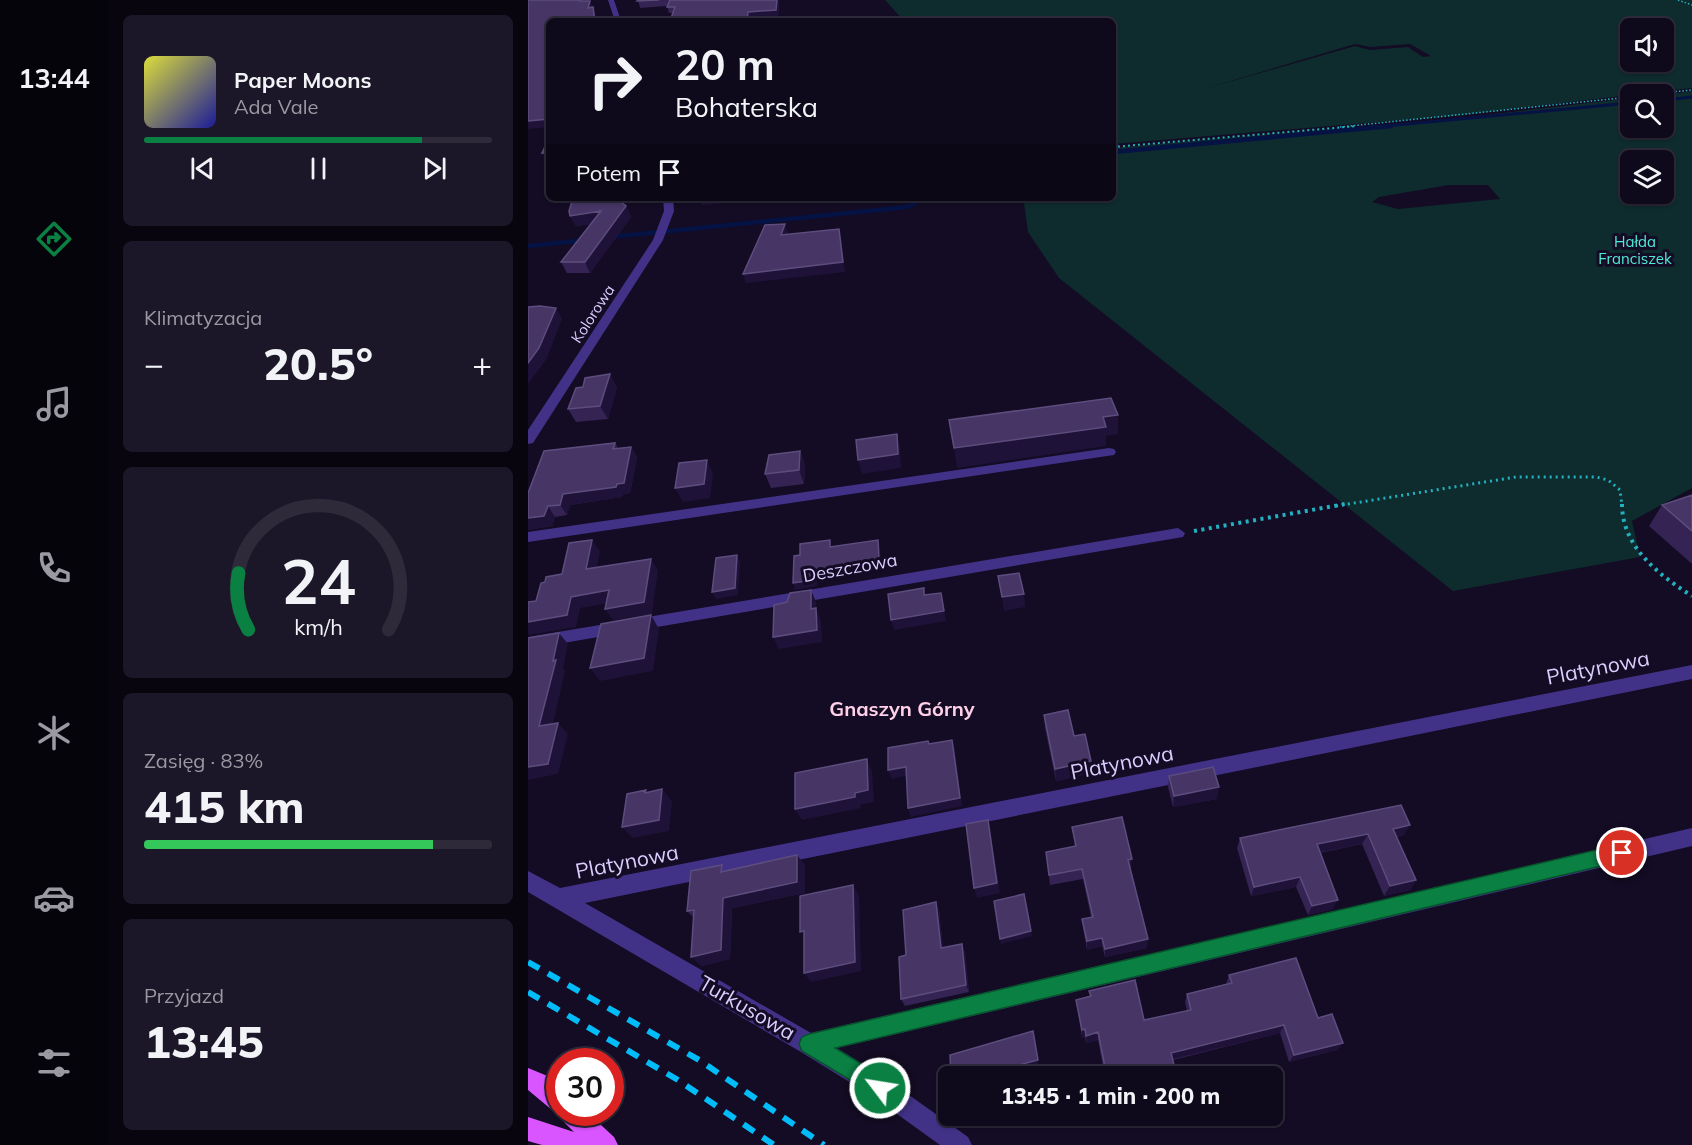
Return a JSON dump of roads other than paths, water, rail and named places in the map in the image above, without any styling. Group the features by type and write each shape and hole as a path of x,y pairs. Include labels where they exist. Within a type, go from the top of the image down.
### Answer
{"main road":[{"path":"528,1079 546,1089"},
{"path":"585,1126 606,1145"},
{"path":"528,1129 579,1145"}],"street":[{"path":"611,0 617,18"},
{"name":"Kolorowa","path":"528,440 658,240 669,212 668,201"},
{"path":"528,537 1109,452"},
{"name":"Deszczowa","path":"528,644 1178,533"},
{"name":"Platynowa","path":"560,898 1692,672"},
{"path":"809,1044 1692,837"},
{"name":"Turkusowa","path":"528,881 809,1044 880,1088 960,1145"}],"waterway":[{"path":"1674,99 1692,97"},
{"path":"1375,127 1620,104"},
{"path":"1116,152 1391,126"},
{"path":"610,237 907,207 919,201"},
{"path":"528,246 587,240"}],"railway":[{"path":"528,962 699,1060 824,1145"},
{"path":"528,992 678,1080 774,1145"}],"district":[{"name":"Gnaszyn Górny","path":"902,709"}],"park label":[{"name":"Hałda Franciszek","path":"1635,250"}]}
